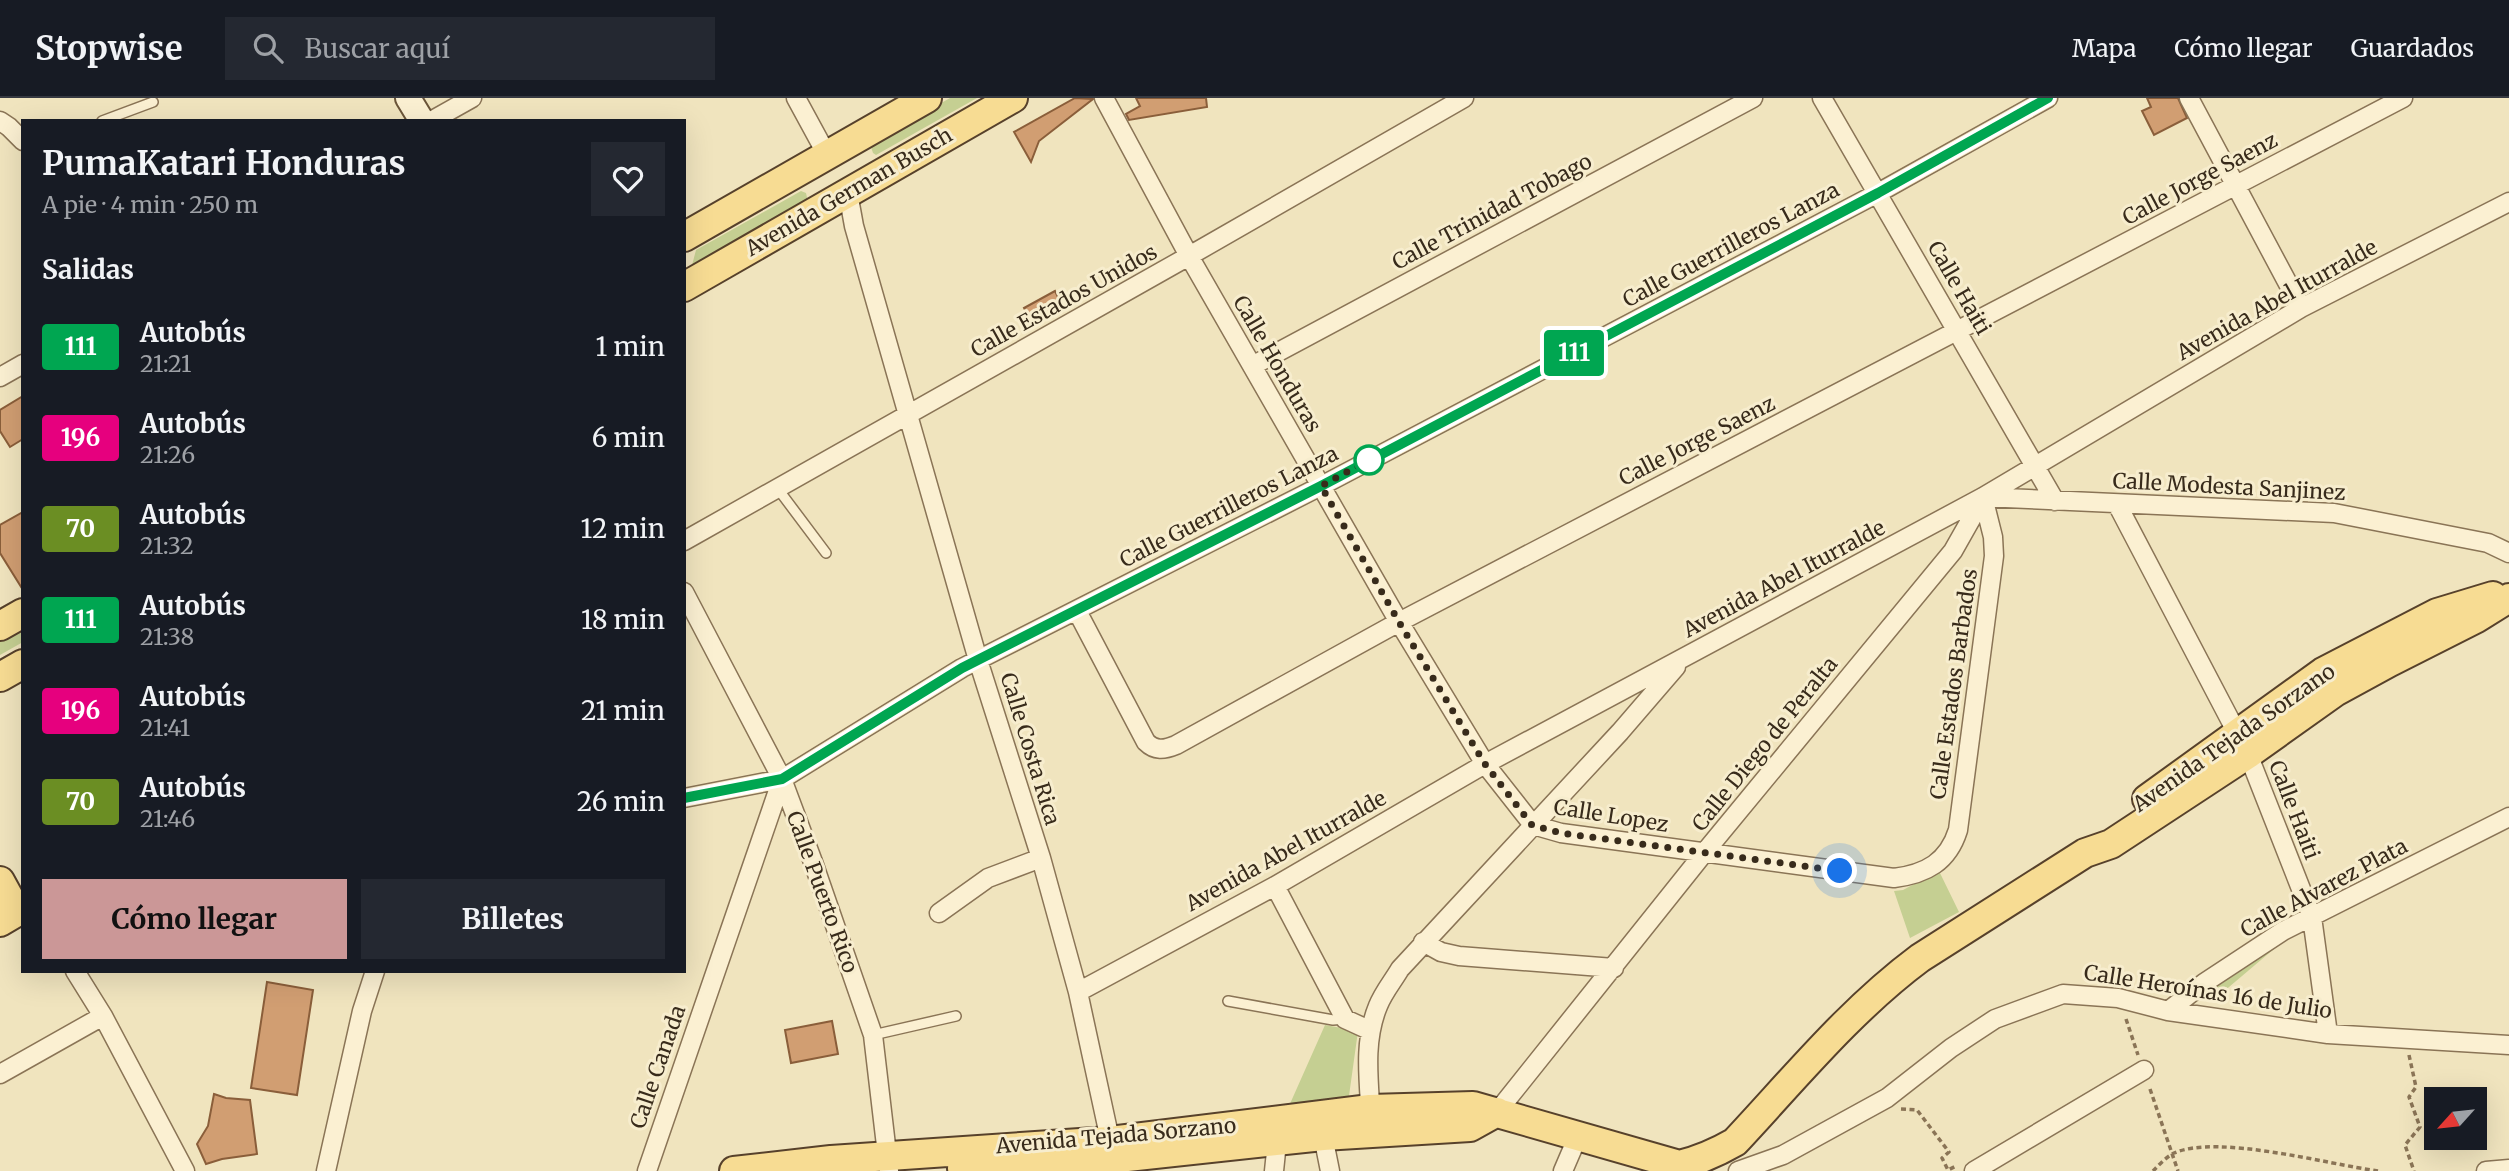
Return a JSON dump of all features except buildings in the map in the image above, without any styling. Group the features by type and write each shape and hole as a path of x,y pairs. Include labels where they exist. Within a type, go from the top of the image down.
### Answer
{"main road":[{"name":"Avenida German Busch","path":"686,236 927,98"},
{"name":"Avenida German Busch","path":"686,286 1013,98"},
{"path":"827,155 848,193"},
{"name":"Avenida Tejada Sorzano","path":"734,1171 831,1165 1035,1167 1112,1150 1371,1121 1470,1127 1497,1112 1685,1169 1735,1142 1850,1017 1920,958 2085,853 2107,829 2243,743 2477,618 2509,595"},
{"path":"0,626 21,613"},
{"path":"0,677 21,665"},
{"path":"0,881 17,914"},
{"name":"Avenida Tejada Sorzano","path":"1112,1150 1277,1142 1323,1136 1371,1121"}],"street":[{"path":"408,98 421,119"},
{"path":"435,119 472,98"},
{"path":"796,98 827,155"},
{"name":"Calle Honduras","path":"1104,98 1189,256 1399,622 1485,764 1532,825"},
{"name":"Calle Estados Unidos","path":"686,540 1464,98"},
{"name":"Calle Trinidad Tobago","path":"1252,366 1753,98"},
{"name":"Calle Haiti","path":"1822,98 2055,501"},
{"name":"Calle Guerrilleros Lanza","path":"686,798 782,779 978,660 1321,486 1878,193 2047,98"},
{"path":"2189,98 2301,308"},
{"name":"Calle Jorge Saenz","path":"1077,611 1146,742 1159,749 1176,745 1399,622 2403,98"},
{"path":"0,121 21,139"},
{"name":"Calle Costa Rica","path":"848,193 854,226 978,660 1041,858 1078,992 1112,1150"},
{"name":"Avenida Abel Iturralde","path":"1078,992 1275,886 1485,764 1983,498 2301,308 2509,202"},
{"path":"0,377 21,365"},
{"name":"Calle Modesta Sanjinez","path":"1983,498 2334,513 2488,543 2509,553"},
{"name":"Calle Diego de Peralta","path":"1497,1112 1704,853 1954,551 1983,498"},
{"name":"Calle Estados Barbados","path":"1931,867 1947,854 1958,830 1994,556 1993,537 1983,498"},
{"name":"Calle Haiti","path":"2118,504 2243,743 2312,917 2328,1034"},
{"name":"Calle Puerto Rico","path":"686,596 782,779 873,1035 890,1166"},
{"path":"1371,1121 1368,1047 1370,1030 1378,1003 1400,969 1620,732 1683,659"},
{"name":"Calle Canada","path":"647,1171 782,779"},
{"name":"Calle Alvarez Plata","path":"2168,1011 2204,983 2283,931 2509,817"},
{"name":"Calle Lopez","path":"1532,825 1561,833 1894,878 1911,876 1931,867"},
{"path":"939,913 988,878 1041,858"},
{"path":"1275,886 1345,1018 1370,1030"},
{"path":"1423,942 1441,953 1459,956 1614,968"},
{"path":"76,973 103,1016 185,1171"},
{"path":"326,1171 362,1011 374,973"},
{"name":"Calle Heroínas 16 de Julio","path":"1738,1171 1783,1155 1887,1098 1951,1048 1995,1019 2063,994 2118,998 2168,1011 2328,1034 2509,1045"},
{"path":"0,1074 103,1016"},
{"path":"1967,1168 2144,1070"},
{"path":"1323,1136 1330,1171"},
{"path":"1563,1171 1578,1136"},
{"path":"1274,1171 1277,1142"},
{"path":"2486,1171 2509,1169"}],"lane":[{"path":"107,119 153,102"},
{"path":"778,489 826,553"},
{"path":"1228,1001 1333,1020 1345,1018"},
{"path":"873,1035 956,1016"}],"path":[{"path":"2406,1040 2416,1087 2409,1097 2420,1126 2405,1145 2414,1171"},
{"path":"1887,1098 1903,1111 1917,1110 1950,1152 1942,1158 1948,1170 1967,1168"},
{"path":"2153,1171 2172,1154 2205,1145 2273,1153 2378,1171"}],"green space":[{"path":"950,98 977,98 876,155 873,153 870,144"},
{"path":"801,191 806,193 808,202 691,269 696,250"},
{"path":"21,627 21,643 0,655 0,639"},
{"path":"1939,871 1959,912 1910,938 1894,891 1903,890"},
{"path":"2276,939 2281,943 2216,998 2209,996 2207,984"},
{"path":"1325,1025 1358,1031 1348,1103 1289,1106"}],"bus line":[{"name":"111","path":"686,798 782,779 962,668 1321,486 1878,193 2048,98"}],"route":[{"path":"1369,460 1321,486 1485,764 1532,825 1561,833 1840,871"}]}
